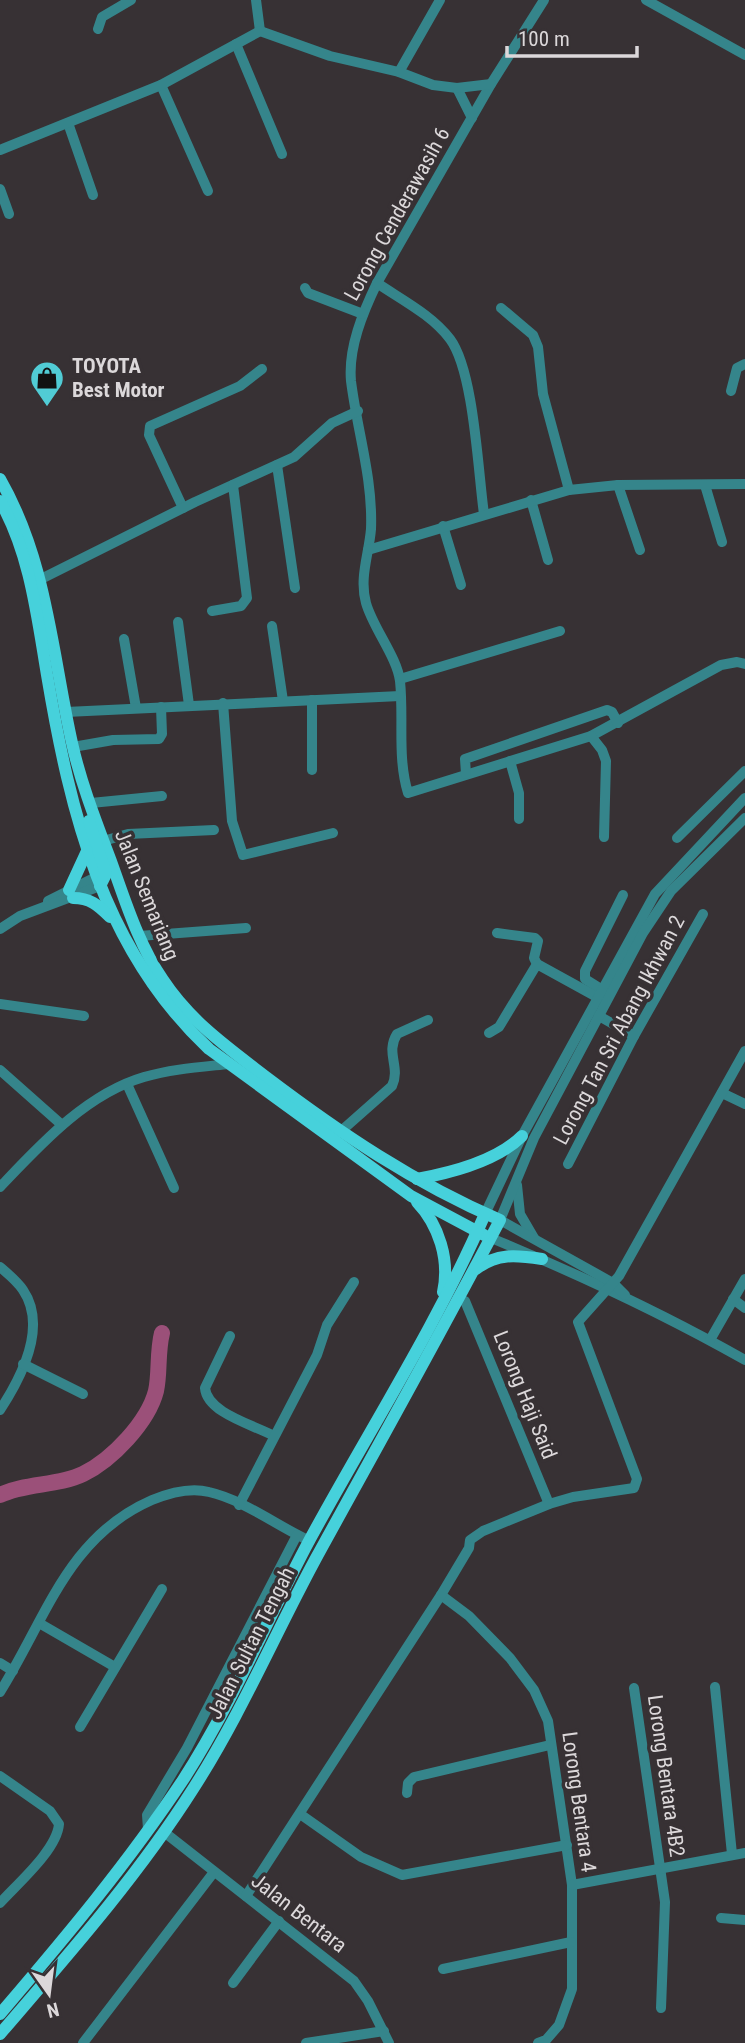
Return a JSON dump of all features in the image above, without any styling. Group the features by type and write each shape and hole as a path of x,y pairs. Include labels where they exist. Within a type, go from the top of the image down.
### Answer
{"main road":[{"name":"Jalan Semariang","path":"0,479 28,537 41,579 73,747 91,805 139,936 162,978 202,1028 340,1132 417,1179 500,1220"},
{"name":"Jalan Semariang","path":"0,501 10,520 27,568 66,784 98,882 115,922 159,995 181,1022 229,1064 411,1196 491,1238"},
{"path":"91,805 89,824 106,874 98,882"},
{"path":"88,851 70,894 99,905 115,922"},
{"path":"417,1179 500,1152 522,1136"},
{"path":"411,1196 431,1220 445,1261 439,1309"},
{"name":"Jalan Sultan Tengah","path":"0,2014 91,1908 148,1829 212,1731 304,1538 439,1309 485,1213"},
{"name":"Jalan Sultan Tengah","path":"0,2034 100,1917 164,1832 223,1739 314,1563 500,1220"},
{"path":"471,1274 497,1257 509,1255 542,1259"}],"street":[{"path":"98,29 103,17 131,0"},
{"path":"256,0 260,31"},
{"path":"400,72 440,0"},
{"name":"Lorong Cenderawasih 6","path":"466,774 408,793 403,775 400,679 366,604 363,579 368,550 369,496 351,379 353,351 363,314 377,283 491,84 544,0"},
{"path":"646,0 745,55"},
{"path":"0,150 161,85 260,31 330,56 400,72 433,85 457,88 491,84"},
{"path":"236,44 282,154"},
{"path":"161,85 208,191"},
{"path":"457,88 471,118"},
{"path":"68,123 93,195"},
{"path":"0,189 9,214"},
{"path":"377,283 432,320 458,352 474,433 484,514"},
{"path":"305,288 308,293 363,314"},
{"path":"501,308 533,335 538,347 543,394 569,490"},
{"path":"731,391 737,368 745,365"},
{"path":"183,508 148,429 240,386 262,369"},
{"path":"41,579 183,508 294,457 332,423 358,411"},
{"path":"277,465 295,588"},
{"path":"368,550 569,490 618,485 745,484"},
{"path":"212,611 241,606 247,598 233,485"},
{"path":"618,485 640,550"},
{"path":"705,485 722,542"},
{"path":"531,500 548,560"},
{"path":"443,526 461,585"},
{"path":"178,622 189,705"},
{"path":"272,626 283,701"},
{"path":"400,679 559,632"},
{"path":"124,639 136,708"},
{"path":"618,723 615,715 607,710 488,749 465,759 466,774 591,736 618,723 705,673 742,660"},
{"path":"66,712 400,696"},
{"path":"312,700 312,770"},
{"path":"223,703 232,821 243,855 333,833"},
{"path":"73,747 113,740 159,739 162,734 161,707"},
{"path":"591,736 602,750 606,761 604,837"},
{"path":"510,761 519,793 519,819"},
{"path":"677,838 745,771"},
{"path":"91,805 162,796"},
{"path":"745,798 655,894 599,993 551,1096 500,1220 610,1287 745,1360"},
{"path":"485,1213 522,1136 551,1096 599,1016 643,933 671,891 745,818"},
{"path":"103,841 128,834 214,830"},
{"path":"0,929 98,882"},
{"path":"599,993 585,979 585,971 623,895"},
{"name":"Lorong Tan Sri Abang Ikhwan 2","path":"568,1164 634,1036 703,914"},
{"path":"139,936 246,928"},
{"path":"496,933 535,938 538,941 534,958 537,964 599,993"},
{"path":"489,1033 499,1027 537,964"},
{"path":"0,1004 84,1016"},
{"path":"599,1016 634,1036"},
{"path":"340,1132 392,1086 396,1077 390,1054 397,1034 428,1020"},
{"path":"195,1069 209,1049"},
{"path":"246,1896 441,1595 470,1540 483,1531 549,1504 573,1497 629,1489 637,1483 578,1326 582,1317 610,1287 745,1051"},
{"path":"0,1187 62,1125 127,1084 144,1077 229,1064"},
{"path":"0,1070 62,1125"},
{"path":"127,1084 174,1188"},
{"path":"722,1093 745,1104"},
{"path":"517,1179 516,1195 523,1223 540,1244"},
{"path":"491,1238 610,1287"},
{"path":"0,1266 24,1291 34,1320 34,1331 23,1364 0,1410"},
{"path":"710,1340 745,1279"},
{"path":"239,1505 317,1355 327,1325 354,1282"},
{"path":"733,1299 745,1308"},
{"name":"Lorong Haji Said","path":"465,1301 549,1504"},
{"path":"230,1336 205,1388 205,1394 218,1408 274,1436"},
{"path":"23,1364 83,1394"},
{"path":"0,1692 83,1549 99,1532 142,1504 160,1496 197,1490 222,1496 304,1538"},
{"path":"80,1727 162,1589"},
{"name":"Lorong Bentara 4","path":"441,1595 484,1630 523,1674 543,1706 548,1721 572,1885 572,1989 559,2025 546,2040 538,2043"},
{"path":"39,1623 115,1667"},
{"path":"0,1663 13,1671"},
{"path":"715,1687 732,1854"},
{"name":"Lorong Bentara 4B2","path":"634,1688 665,1902 661,2008"},
{"path":"407,1793 408,1783 414,1777 550,1745"},
{"path":"0,1776 50,1811 59,1824 57,1837 49,1848 0,1903"},
{"path":"300,1814 361,1857 402,1875 567,1845"},
{"name":"Jalan Bentara","path":"164,1832 354,1981 389,2043"},
{"path":"572,1885 745,1853"},
{"path":"83,2043 214,1872"},
{"path":"721,1918 745,1920"},
{"path":"233,1983 279,1921"},
{"path":"443,1969 572,1942"},
{"path":"306,2043 384,2031"}],"waterway":[{"path":"0,1495 20,1488 73,1478 94,1468 117,1450 137,1427 152,1403 156,1391 162,1333"}],"place":[{"name":"TOYOTA Best Motor","path":"47,408"}]}
